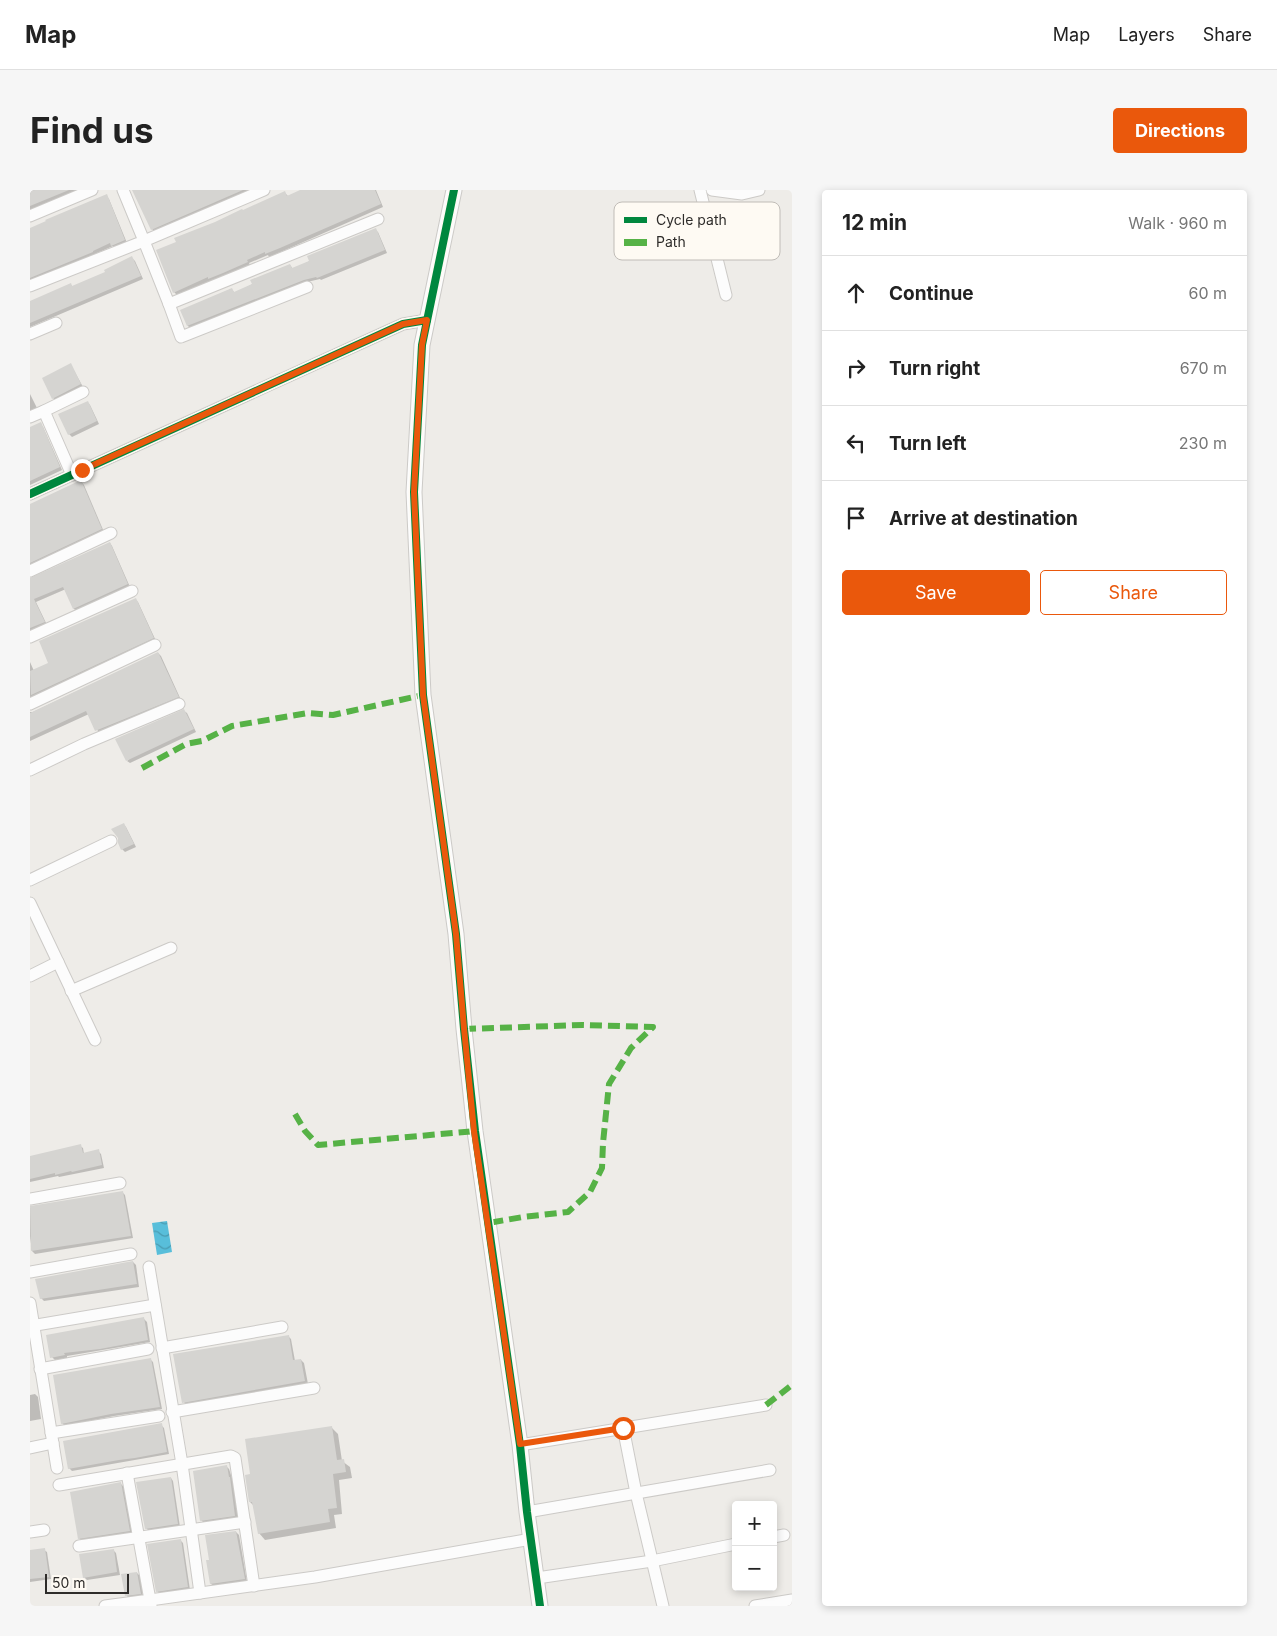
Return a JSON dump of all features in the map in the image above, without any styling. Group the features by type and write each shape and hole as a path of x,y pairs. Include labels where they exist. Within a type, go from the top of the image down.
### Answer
{"street":[{"path":"30,216 92,190"},
{"path":"123,190 181,338 307,287"},
{"path":"30,286 144,241 264,190"},
{"path":"454,190 422,345 414,492 423,695 456,934 474,1131 520,1444 540,1606"},
{"path":"712,190 742,194 760,190"},
{"path":"169,304 378,219"},
{"path":"717,260 726,295"},
{"path":"30,494 403,324 427,320"},
{"path":"30,334 56,323"},
{"path":"30,417 83,392"},
{"path":"44,411 72,475"},
{"path":"30,571 111,533"},
{"path":"30,637 132,591"},
{"path":"30,704 155,645"},
{"path":"30,770 84,744 179,704"},
{"path":"30,880 111,841"},
{"path":"30,903 95,1040"},
{"path":"72,991 171,948"},
{"path":"30,976 58,962"},
{"path":"30,1199 120,1183"},
{"path":"30,1272 131,1254"},
{"path":"149,1267 182,1464 200,1593"},
{"path":"30,1303 37,1373 57,1468"},
{"path":"32,1326 155,1305"},
{"path":"162,1348 282,1327"},
{"path":"37,1373 148,1349"},
{"path":"172,1412 314,1388"},
{"path":"520,1444 766,1405"},
{"path":"30,1448 52,1438 159,1416"},
{"path":"623,1428 636,1493 663,1606"},
{"path":"58,1485 231,1456 235,1458 254,1586"},
{"path":"527,1512 770,1470"},
{"path":"127,1473 150,1603"},
{"path":"79,1546 245,1522"},
{"path":"30,1532 44,1530"},
{"path":"105,1606 150,1603 200,1593 315,1577 531,1539"},
{"path":"537,1578 652,1560 732,1545"},
{"path":"755,1606 792,1600"}],"water":[{"path":"167,1221 172,1252 157,1255 152,1223"}],"building":[{"path":"30,190 69,190 30,206"},
{"path":"132,190 243,190 151,230"},
{"path":"300,190 375,190 381,204 280,248 265,254 265,252 247,260 248,262 173,293 156,250 176,242 174,238 285,191 287,196"},
{"path":"107,194 125,240 111,246 110,243 30,278 30,228"},
{"path":"376,228 385,250 317,278 304,280 187,326 180,310 232,288 234,292 252,284 250,280 290,264 292,268 309,261 307,256"},
{"path":"132,256 141,276 30,323 30,301 71,283 72,286 105,272 104,270"},
{"path":"71,363 81,384 52,399 42,378"},
{"path":"88,401 97,421 68,435 58,414"},
{"path":"41,422 60,467 30,481 30,427"},
{"path":"81,480 102,529 30,563 30,504"},
{"path":"110,542 128,584 73,609 63,587 34,599 45,622 30,628 30,578"},
{"path":"136,598 154,638 31,695 30,671 48,663 39,641"},
{"path":"158,652 179,697 95,731 86,711 30,737 30,713"},
{"path":"184,709 194,729 126,761 115,739"},
{"path":"124,823 134,844 121,850 118,838 111,829"},
{"path":"81,1144 83,1153 99,1149 102,1165 30,1179 30,1156"},
{"path":"123,1191 131,1236 31,1251 30,1206"},
{"path":"133,1261 137,1284 40,1299 35,1279"},
{"path":"144,1317 148,1340 100,1349 64,1353 65,1355 50,1358 46,1335"},
{"path":"289,1335 293,1360 301,1359 305,1381 182,1403 173,1354"},
{"path":"151,1358 160,1407 61,1424 53,1375"},
{"path":"162,1423 167,1452 68,1469 63,1441"},
{"path":"332,1426 337,1460 344,1459 346,1472 333,1474 337,1508 328,1509 330,1522 258,1534 252,1502 249,1502 245,1475 250,1474 245,1439"},
{"path":"227,1465 235,1516 200,1521 193,1471"},
{"path":"171,1477 178,1524 145,1529 136,1482"},
{"path":"121,1482 130,1531 78,1539 70,1492"},
{"path":"236,1531 245,1579 210,1584 206,1560 209,1560 205,1535"},
{"path":"181,1539 188,1587 156,1592 147,1544"},
{"path":"45,1548 49,1577 30,1579 30,1550"},
{"path":"114,1549 117,1572 83,1578 79,1554"},
{"path":"137,1572 141,1594 125,1596 121,1574"}],"marked path":[{"path":"142,768 186,744 202,741 232,726 308,713 333,715 423,695"},
{"path":"464,1029 583,1025 653,1027 631,1048 609,1084 602,1168 590,1192 568,1212 488,1223"},
{"path":"295,1114 305,1131 318,1145 475,1131"},
{"path":"766,1405 792,1385"}],"cycle path":[{"path":"454,190 422,345 414,492 423,695 456,934 475,1131 520,1445 540,1606"},
{"path":"30,494 403,324 427,320"}],"route":[{"path":"82,470 403,324 427,320 422,345 414,492 423,695 456,934 474,1131 520,1444 623,1428"}]}
